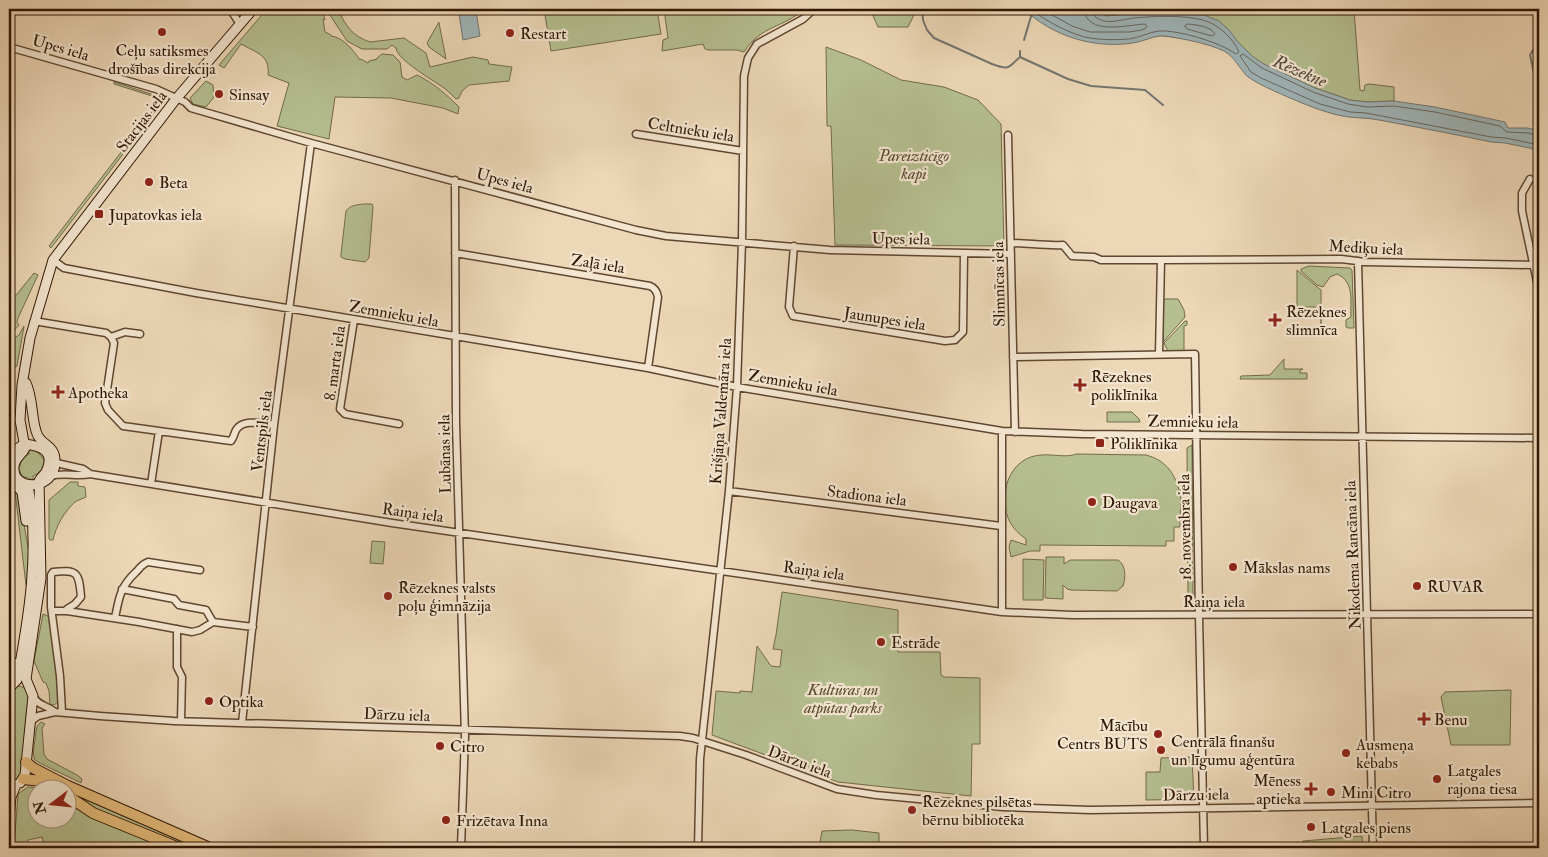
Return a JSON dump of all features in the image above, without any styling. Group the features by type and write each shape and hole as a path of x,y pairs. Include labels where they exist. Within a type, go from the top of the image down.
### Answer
{"main road":[{"name":"Stacijas iela","path":"24,444 20,410 30,338 55,258 176,99 240,24 248,11"},
{"name":"Stacijas iela","path":"25,372 27,408 35,444 44,449 52,462"},
{"path":"10,471 19,480 28,485 39,485 51,476 52,449 38,436 30,392 26,383"},
{"path":"10,457 24,444 35,444"},
{"path":"24,444 24,451 15,460 10,471 13,482 22,492 28,533 33,548"},
{"path":"9,818 11,797 26,762 33,696 28,687 26,675 41,578 38,481 52,462"},
{"path":"11,686 16,680 31,604 33,548 28,485"},
{"path":"11,686 24,685 28,687"},
{"path":"26,762 33,768 68,786 210,848"},
{"path":"78,802 93,812 179,848"}],"street":[{"path":"230,9 240,24"},
{"name":"Krišjāņa Valdemāra iela","path":"698,848 700,759 729,491 736,386 742,242 744,76 753,48 764,39 803,19 814,9"},
{"name":"Upes iela","path":"9,47 156,89 185,102 191,108 311,143 666,236 830,250 1011,254"},
{"name":"Celtnieku iela","path":"636,134 743,151"},
{"name":"Slimnīcas iela","path":"1008,135 1015,432"},
{"name":"Ventspils iela","path":"242,723 274,425 311,143"},
{"path":"1530,179 1522,193 1522,211 1539,291"},
{"name":"Lubānas iela","path":"454,180 456,424 464,730 461,848"},
{"name":"Mediķu iela","path":"1011,243 1023,242 1044,246 1063,245 1072,256 1094,257 1100,260 1341,259 1533,265"},
{"name":"Jaunupes iela","path":"794,246 789,307 793,316 945,341 955,340 963,332 964,253"},
{"name":"Zaļā iela","path":"455,253 654,288 658,297 648,368"},
{"name":"Zemnieku iela","path":"55,258 64,268 196,294 648,368 736,386 1002,431 1539,438"},
{"path":"1013,357 1121,357 1159,354 1161,260"},
{"name":"Nikodema Rancāna iela","path":"1358,261 1373,848"},
{"name":"8. marta iela","path":"354,320 340,409 345,414 399,424"},
{"path":"34,321 106,333 112,337 114,343 105,406 123,426 231,441 236,429 242,424 274,425"},
{"path":"112,337 125,332 140,334"},
{"name":"18. novembra iela","path":"1159,354 1195,354 1204,848"},
{"path":"151,484 159,431"},
{"path":"1002,431 1002,612"},
{"name":"Raiņa iela","path":"52,462 83,469 90,474"},
{"name":"Raiņa iela","path":"51,476 61,474 82,476 90,474 375,521 1002,612 1054,615 1539,614"},
{"name":"Stadiona iela","path":"729,491 1001,526"},
{"path":"115,618 122,589 129,578 144,563 200,570"},
{"path":"62,712 60,676 52,611 51,575 54,572 70,570 75,573 80,586 81,597 67,611"},
{"path":"122,589 174,599 179,604 206,610 213,622"},
{"path":"52,611 67,611 115,618 192,632 200,630 213,622 253,627"},
{"path":"177,628 177,667 182,677 181,721"},
{"path":"9,662 20,662"},
{"path":"33,696 38,704 54,712"},
{"name":"Dārzu iela","path":"30,722 38,716 62,712 181,721 680,736 702,740 837,789 876,795 1002,807 1090,810 1539,803"}],"green space":[{"path":"267,9 322,9 325,20 323,19 325,32 344,42 360,60 368,63 377,59 382,54 393,55 400,62 402,77 407,80 417,75 428,82 459,107 458,114 443,108 391,98 335,97 329,139 277,126 289,83 268,75 265,59 257,52 241,44 224,68 219,65"},
{"path":"326,9 338,9 350,29 364,40 370,42 404,38 426,53 430,67 473,57 488,60 489,64 512,67 509,81 469,85 462,91 459,98 456,99 444,88 409,64 392,45 387,49 362,49 347,41"},
{"path":"544,9 657,9 661,34 551,51"},
{"path":"664,9 804,9 789,20 758,37 744,52 737,50 708,50 705,49 703,44 662,51 663,40 668,38"},
{"path":"870,9 917,9 908,27 878,27"},
{"path":"1059,9 1354,9 1360,90 1364,91 1365,85 1369,84 1394,87 1394,101 1367,102 1350,100 1315,88 1261,75 1228,44 1109,29"},
{"path":"439,22 446,59 429,47 427,43"},
{"name":"Pareizticīgo kapi","path":"826,47 861,60 901,80 944,87 978,100 1001,124 1004,246 835,245 831,126 827,126"},
{"path":"206,81 213,85 214,97 206,107 193,104 190,98"},
{"path":"114,82 158,97 159,107 51,248 49,246 155,108 155,100 152,96 114,84"},
{"path":"372,204 373,207 369,258 365,262 345,259 341,257 341,254 346,211 352,206"},
{"path":"1309,266 1350,268 1352,270 1354,328 1346,327 1346,320 1351,317 1350,293 1347,282 1337,274 1330,277 1323,287 1317,285 1301,271 1301,269"},
{"path":"1297,270 1321,290 1321,312 1317,312 1317,307 1297,307"},
{"path":"34,273 38,275 18,318 17,322 19,325 9,336 9,304"},
{"path":"1165,299 1178,299 1184,310 1185,317 1163,342 1162,302"},
{"path":"1187,321 1187,325 1184,326 1184,351 1168,351 1164,343"},
{"path":"24,326 17,366 13,369 13,357 9,351 9,342 19,335"},
{"path":"1284,359 1284,369 1303,369 1300,370 1300,373 1307,373 1307,379 1240,379 1241,376 1270,375"},
{"path":"1107,412 1132,412 1140,422 1107,422"},
{"path":"1192,445 1193,601 1190,601 1188,598 1187,448"},
{"path":"29,449 37,451 44,460 40,472 33,476 33,480 22,476 19,469 22,459 29,454"},
{"name":"Daugava","path":"1076,454 1146,455 1153,457 1168,468 1179,490 1181,490 1180,527 1174,527 1174,541 1166,541 1166,546 1040,545 1040,551 1030,551 1011,557 1009,547 1011,540 1026,545 1026,539 1010,523 1005,507 1005,492 1014,470 1019,464 1033,456 1068,456"},
{"path":"9,481 18,492 31,563 31,587 26,585 15,491 9,485"},
{"path":"70,482 78,482 78,486 85,487 86,497 75,502 67,510 58,524 53,540 50,540 49,500"},
{"path":"372,541 385,542 383,564 370,563"},
{"path":"1046,557 1064,557 1064,564 1070,560 1118,560 1123,565 1125,572 1123,586 1117,591 1071,590 1063,585 1063,599 1045,598"},
{"path":"1023,559 1044,560 1043,600 1023,600"},
{"name":"Kultūras un atpūtas parks","path":"782,592 898,610 898,652 940,652 941,675 944,677 980,678 980,744 972,744 971,796 838,782 712,735 716,691 752,692 757,646 771,666 780,667 782,650 773,649"},
{"path":"43,614 50,617 60,697 52,705 50,705 49,691 46,683 43,682 34,661"},
{"path":"19,686 26,688 30,694 21,779 9,784 9,692 12,688"},
{"path":"1511,690 1510,745 1451,745 1441,697 1445,692"},
{"path":"41,722 45,724 42,728 44,754 47,759 77,775 82,779 81,783 35,760 34,750 38,726"},
{"path":"1192,757 1194,799 1146,800 1146,772 1160,772 1161,758"},
{"path":"28,787 28,830 78,830 78,804 168,848 45,848 42,837 28,840 23,848 14,848 18,794"},
{"path":"78,793 198,848 191,848 104,815 78,797"},
{"path":"852,830 879,833 879,847 819,848 822,831"},
{"path":"1362,836 1363,848 1298,848 1303,841"}],"water":[{"path":"1024,9 1094,9 1106,16 1148,12 1204,15 1219,21 1252,56 1264,64 1315,88 1350,100 1367,102 1394,101 1435,107 1505,122 1508,128 1528,128 1539,131 1539,150 1368,118 1349,117 1319,110 1258,83 1247,76 1228,53 1210,46 1165,36 1118,44 1089,42 1047,27"},
{"path":"476,11 480,36 463,40 459,14"}],"waterway":[{"path":"922,9 923,20 927,30 934,38 992,64 1009,67 1020,57 1020,51"},
{"path":"1024,40 1032,13"},
{"path":"1539,47 1533,50 1530,55 1539,96"},
{"path":"1020,57 1068,79 1091,86 1145,90 1163,105"}],"place":[{"name":"Ceļu satiksmes drošības direkcija","path":"162,32"},
{"name":"Restart","path":"510,33"},
{"name":"Sinsay","path":"219,94"},
{"name":"Beta","path":"149,182"},
{"name":"Jupatovkas iela","path":"99,214"},
{"name":"Rēzeknes slimnīca","path":"1275,320"},
{"name":"Rēzeknes poliklīnika","path":"1080,385"},
{"name":"Apotheka","path":"58,392"},
{"name":"Poliklīnika","path":"1100,443"},
{"name":"Daugava","path":"1092,502"},
{"name":"Mākslas nams","path":"1233,567"},
{"name":"RUVAR","path":"1417,586"},
{"name":"Rēzeknes valsts poļu ģimnāzija","path":"388,596"},
{"name":"Estrāde","path":"881,642"},
{"name":"Optika","path":"209,701"},
{"name":"Benu","path":"1424,719"},
{"name":"Mācību Centrs BUTS","path":"1158,734"},
{"name":"Citro","path":"440,746"},
{"name":"Centrālā finanšu un līgumu aģentūra","path":"1161,750"},
{"name":"Ausmeņa kebabs","path":"1346,753"},
{"name":"Latgales rajona tiesa","path":"1437,779"},
{"name":"Mēness aptieka","path":"1311,789"},
{"name":"Mini Citro","path":"1331,792"},
{"name":"Rēzeknes pilsētas bērnu bibliotēka","path":"912,810"},
{"name":"Frizētava Inna","path":"446,820"},
{"name":"Latgales piens","path":"1311,827"}],"water label":[{"name":"Rēzekne","path":"1300,71"}]}
